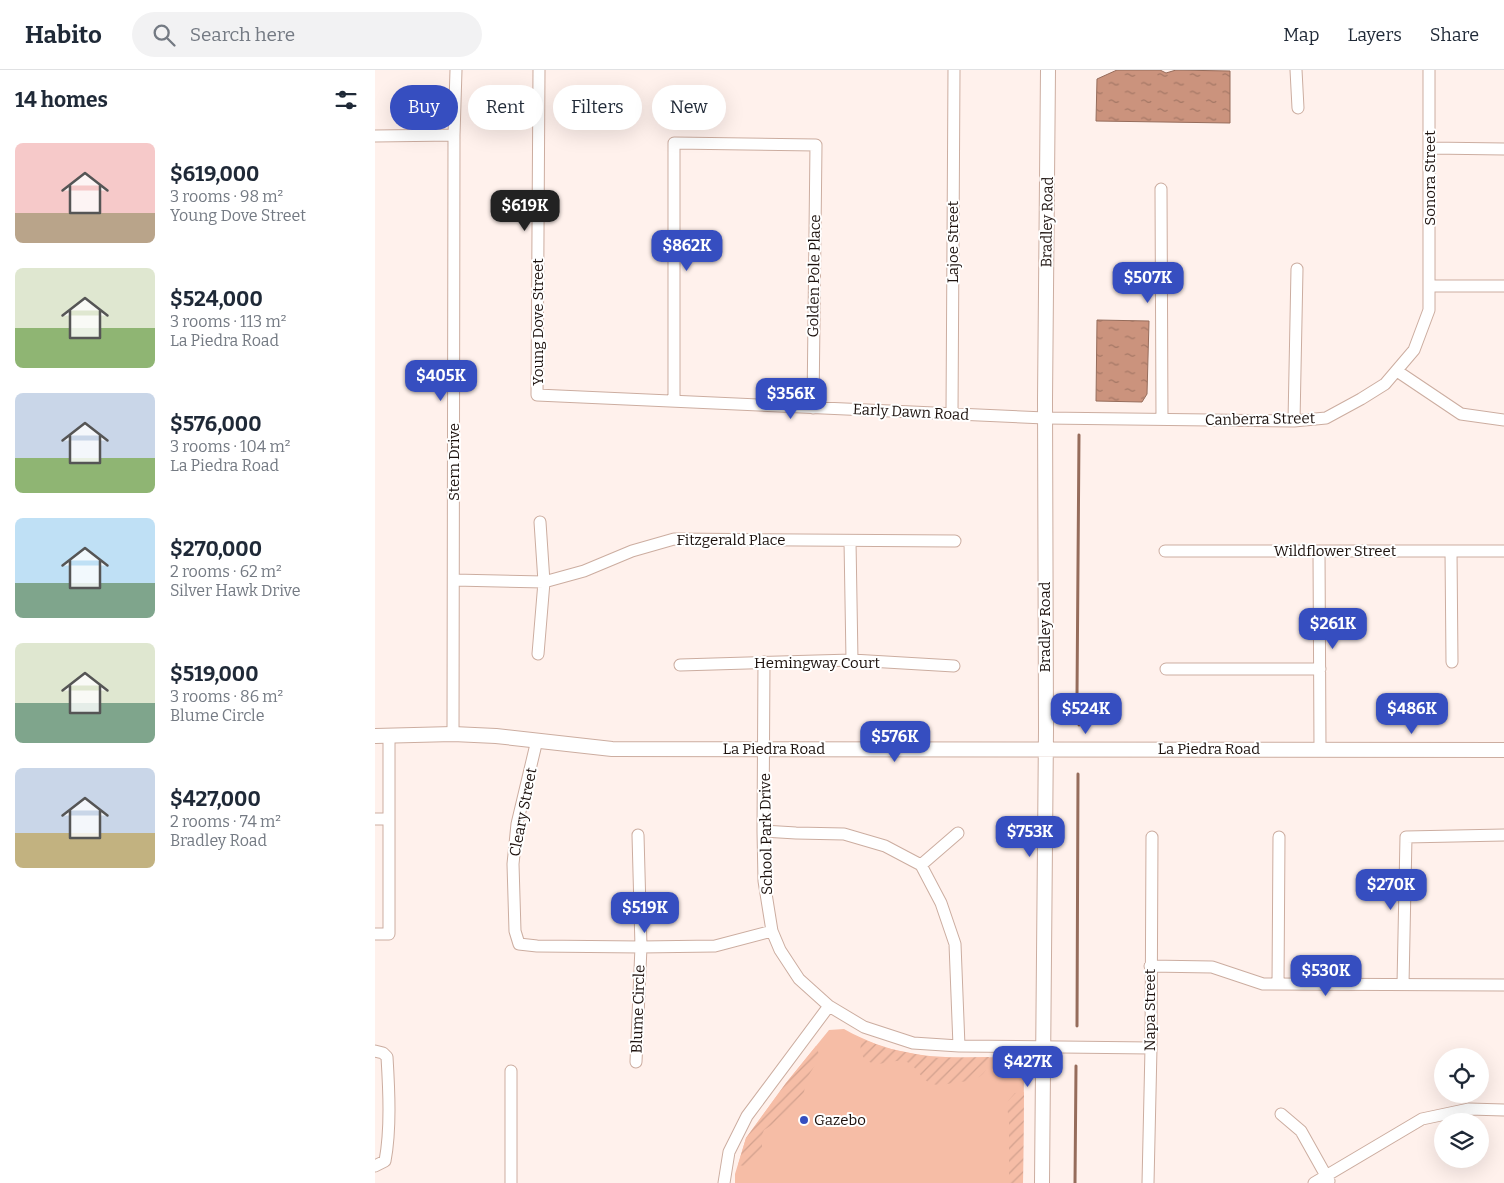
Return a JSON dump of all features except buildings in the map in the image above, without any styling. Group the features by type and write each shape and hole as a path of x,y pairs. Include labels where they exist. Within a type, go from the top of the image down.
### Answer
{"street":[{"name":"Stern Drive","path":"453,734 454,135 456,70"},
{"name":"Young Dove Street","path":"537,395 539,70"},
{"name":"Lajoe Street","path":"953,414 954,70"},
{"name":"Bradley Road","path":"1042,1183 1046,749 1045,418 1048,70"},
{"path":"1297,70 1298,108"},
{"name":"Sonora Street","path":"1429,70 1429,286"},
{"path":"375,136 454,135"},
{"name":"Golden Pole Place","path":"674,401 674,143 815,145 813,408"},
{"path":"1430,148 1504,149"},
{"path":"1161,189 1162,419"},
{"path":"1294,421 1297,269"},
{"path":"1429,286 1504,286"},
{"name":"Canberra Street","path":"1045,418 1294,421 1326,418 1385,384 1414,350 1429,310 1429,286"},
{"path":"1397,371 1461,414 1504,420"},
{"name":"Early Dawn Road","path":"537,395 1045,418"},
{"path":"538,654 544,582 540,522"},
{"name":"Fitzgerald Place","path":"454,580 544,582 584,571 632,551 675,539 955,541"},
{"path":"851,541 852,660"},
{"name":"Wildflower Street","path":"1165,551 1504,551"},
{"path":"1319,551 1320,749"},
{"path":"1451,551 1452,662"},
{"name":"Hemingway Court","path":"679,665 852,660 954,666"},
{"name":"School Park Drive","path":"764,662 764,881 772,931 780,950 799,979 829,1006 864,1027 913,1043 959,1046 1151,1048"},
{"path":"1166,669 1320,669"},
{"name":"La Piedra Road","path":"375,736 453,734 496,736 571,746 611,749 1504,750"},
{"path":"375,934 389,934 389,736"},
{"name":"Cleary Street","path":"537,740 517,824 513,864 515,931 519,944 537,946 641,947"},
{"path":"375,820 389,819"},
{"path":"763,831 796,834 844,834 885,846 921,866 941,903 955,944 959,1046"},
{"path":"921,866 958,833"},
{"name":"Blume Circle","path":"636,1062 641,947 638,835"},
{"path":"1403,984 1406,837 1504,835"},
{"name":"Napa Street","path":"1148,1183 1152,837"},
{"path":"1278,984 1279,837"},
{"path":"641,947 715,946 772,931"},
{"path":"1150,966 1212,967 1263,984 1504,985"},
{"path":"724,1183 729,1152 747,1116 829,1006"},
{"path":"375,1051 387,1057 387,1148 380,1164"},
{"path":"511,1072 511,1183"},
{"path":"1315,1183 1328,1180 1422,1119 1469,1109 1504,1110"},
{"path":"1281,1114 1301,1131 1328,1180"}],"shaded area":[{"path":"844,1029 885,1047 905,1052 966,1058 1011,1057 1024,1071 1023,1183 735,1183 735,1174 746,1138 786,1083 829,1030"},
{"path":"862,1039 886,1048 935,1058 989,1057 988,1065 982,1075 972,1080 935,1085 925,1080 907,1062 897,1061 876,1064 866,1060 861,1050"},
{"path":"816,1046 820,1057 807,1078 802,1101 792,1112 764,1130 762,1135 762,1151 754,1163 745,1166 738,1165 746,1138"},
{"path":"1024,1092 1023,1183 1009,1183 1009,1120 1007,1107 1008,1101 1015,1093"}],"water":[{"path":"1117,70 1160,70 1166,73 1176,70 1230,71 1230,123 1096,121 1097,79"},
{"path":"1097,320 1149,321 1147,394 1142,402 1096,401"}],"waterway":[{"path":"1079,435 1077,696 1079,725"},
{"path":"1077,1026 1078,774"},
{"path":"1075,1183 1076,1066"}],"place":[{"name":"Gazebo","path":"804,1120"}]}
